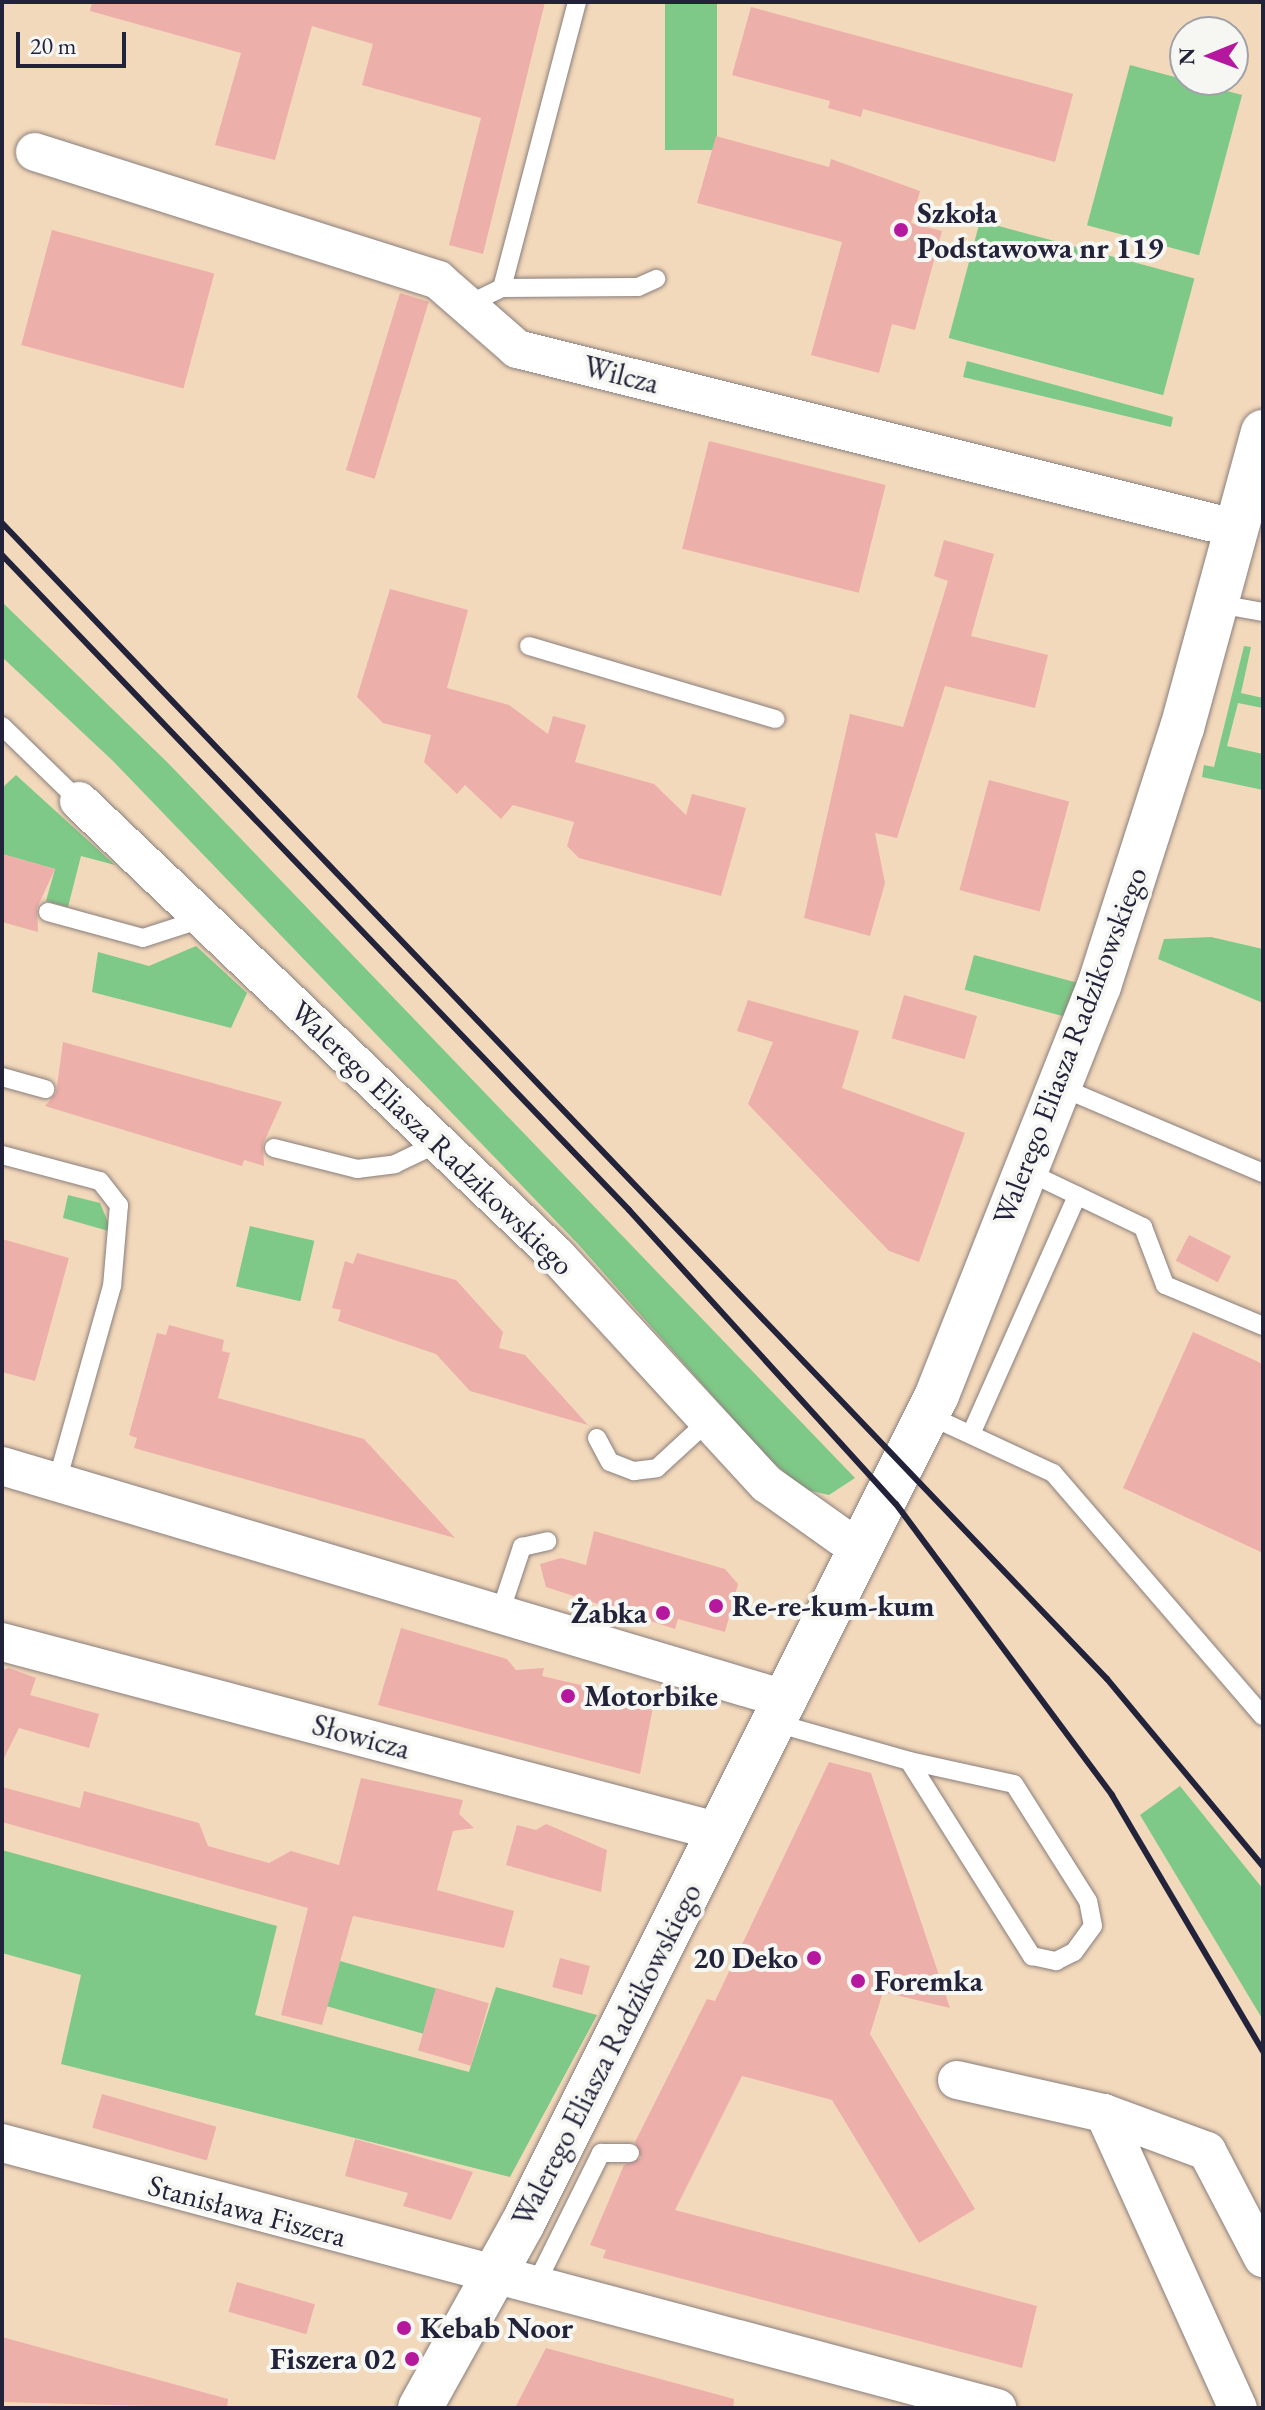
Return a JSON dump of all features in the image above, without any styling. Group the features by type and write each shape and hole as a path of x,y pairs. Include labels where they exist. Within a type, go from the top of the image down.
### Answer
{"street":[{"name":"Wilcza","path":"35,152 487,296 517,349 1238,529"},
{"name":"Walerego Eliasza Radzikowskiego","path":"420,2408 492,2278 782,1711 928,1415 1023,1170 1099,986 1218,604 1263,432"},
{"name":"Walerego Eliasza Radzikowskiego","path":"79,801 207,917 557,1256 707,1422 802,1514 860,1550"},
{"path":"2,1466 500,1613 782,1711"},
{"name":"Słowicza","path":"2,1642 720,1832"},
{"path":"957,2080 1104,2113 1207,2151 1263,2258"},
{"path":"1104,2113 1238,2408"},
{"name":"Stanisława Fiszera","path":"2,2143 492,2278 997,2408"}],"lane":[{"path":"577,2 487,296 638,287 656,279"},
{"path":"1218,604 1263,612"},
{"path":"529,646 775,719"},
{"name":"Walerego Eliasza Radzikowskiego","path":"2,726 79,801"},
{"path":"48,912 143,938 207,917"},
{"path":"2,1077 45,1089"},
{"path":"1058,1086 1263,1173"},
{"path":"274,1148 357,1169 395,1164 441,1142"},
{"path":"2,1155 100,1181 119,1205 112,1286 57,1482"},
{"path":"1023,1170 1143,1227 1165,1285 1263,1326"},
{"path":"971,1434 1077,1196"},
{"path":"928,1415 1053,1473 1263,1716"},
{"path":"597,1438 610,1462 634,1471 657,1468 707,1422"},
{"path":"500,1613 522,1547 547,1541"},
{"path":"782,1711 909,1761 1014,1784 1088,1901 1093,1926 1074,1952 1056,1961 1032,1956 909,1761"},
{"path":"534,2288 601,2153 630,2153"}],"green space":[{"path":"665,2 717,2 717,150 665,150"},
{"path":"1130,65 1169,75 1169,96 1242,96 1199,255 1087,225"},
{"path":"980,221 1194,278 1163,395 949,338"},
{"path":"967,361 1173,417 1171,427 963,377"},
{"path":"2,602 168,763 855,1478 829,1495 803,1489 764,1454 578,1244 113,761 2,657"},
{"path":"1244,646 1251,647 1241,693 1263,698 1263,708 1238,703 1227,746 1263,754 1263,790 1202,777 1204,765 1214,767"},
{"path":"16,775 115,865 81,856 68,907 46,901 55,869 2,854 2,788"},
{"path":"1211,937 1263,949 1263,1003 1158,959 1164,939"},
{"path":"196,946 247,993 231,1028 92,992 98,952 149,966"},
{"path":"974,955 1077,983 1068,1017 965,990"},
{"path":"68,1195 100,1203 112,1232 63,1218"},
{"path":"250,1226 314,1241 300,1301 236,1286"},
{"path":"1180,1786 1263,1889 1263,2020 1140,1815"},
{"path":"2,1850 277,1926 255,2015 469,2072 496,1987 597,2015 510,2177 61,2064 81,1975 2,1953"},
{"path":"340,1961 436,1989 423,2034 327,2006"}],"building":[{"path":"92,2 545,2 483,254 449,245 481,118 362,85 373,44 312,26 275,160 215,145 241,53 90,11"},
{"path":"751,7 1073,94 1055,162 863,109 861,117 828,108 830,101 732,75"},
{"path":"716,136 829,167 831,159 920,191 911,223 942,231 915,330 892,324 879,373 811,355 842,242 697,203"},
{"path":"52,230 214,273 183,388 21,345"},
{"path":"400,293 429,302 375,479 346,470"},
{"path":"709,441 886,485 859,593 682,549"},
{"path":"944,540 994,554 971,636 1048,655 1035,708 945,686 897,838 875,833 885,883 870,936 804,918 850,714 903,727 948,581 934,576"},
{"path":"390,589 468,610 447,688 509,705 548,734 553,716 586,725 575,762 654,784 686,815 692,794 746,808 721,896 579,858 567,846 574,822 513,805 501,819 465,785 457,794 424,762 431,735 383,723 357,697"},
{"path":"989,780 1069,801 1040,912 959,890"},
{"path":"2,854 55,869 37,908 38,932 2,922"},
{"path":"904,995 977,1016 965,1059 892,1038"},
{"path":"748,1000 859,1031 842,1088 965,1133 919,1262 889,1251 748,1104 773,1042 737,1031"},
{"path":"63,1042 282,1102 263,1144 264,1166 244,1160 242,1166 45,1106 56,1093"},
{"path":"1189,1235 1231,1256 1218,1282 1176,1261"},
{"path":"2,1239 69,1258 35,1381 2,1372"},
{"path":"357,1253 456,1280 503,1332 499,1348 525,1355 588,1425 470,1391 436,1354 338,1321 341,1310 332,1308 345,1261 353,1264"},
{"path":"169,1325 224,1340 222,1351 230,1353 218,1398 364,1439 455,1538 134,1448 137,1438 129,1435 157,1333 166,1335"},
{"path":"1193,1332 1263,1364 1263,1553 1123,1488"},
{"path":"594,1531 725,1569 738,1584 725,1632 678,1619 675,1629 546,1587 540,1564 561,1558 586,1565"},
{"path":"401,1628 507,1659 516,1670 544,1668 542,1676 654,1702 640,1774 378,1705"},
{"path":"9,1668 36,1678 30,1695 99,1714 89,1748 19,1728 2,1762 2,1670"},
{"path":"829,1762 871,1773 950,2008 883,1992 870,2034 975,2209 919,2243 832,2100 742,2076 675,2210 1037,2306 1022,2368 603,2258 606,2250 590,2245 624,2165 641,2158 635,2142 707,1999 715,2001"},
{"path":"361,1778 463,1800 459,1814 474,1828 453,1831 437,1890 514,1911 504,1948 353,1916 322,2025 281,2015 308,1908 2,1822 2,1787 80,1808 84,1791 199,1823 208,1846 269,1863 291,1851 339,1865"},
{"path":"546,1824 607,1850 601,1892 506,1865 517,1825 536,1830"},
{"path":"560,1958 590,1966 582,1995 552,1987"},
{"path":"436,1988 489,2003 471,2066 418,2050"},
{"path":"102,2094 216,2127 207,2160 92,2128"},
{"path":"355,2139 473,2172 451,2220 403,2206 408,2193 345,2176"},
{"path":"237,2282 315,2304 306,2334 228,2312"},
{"path":"2,2337 228,2399 227,2408 2,2402"},
{"path":"546,2348 734,2399 733,2408 515,2408"}],"railway":[{"path":"2,523 1107,1679 1263,1866"},
{"path":"2,555 629,1210 896,1504 1112,1795 1263,2051"}],"place":[{"name":"Szkoła Podstawowa nr 119","path":"901,230"},
{"name":"Re-re-kum-kum","path":"716,1606"},
{"name":"Żabka","path":"663,1613"},
{"name":"Motorbike","path":"568,1696"},
{"name":"20 Deko","path":"814,1958"},
{"name":"Foremka","path":"858,1981"},
{"name":"Kebab Noor","path":"404,2328"},
{"name":"Fiszera 02","path":"412,2359"}]}
